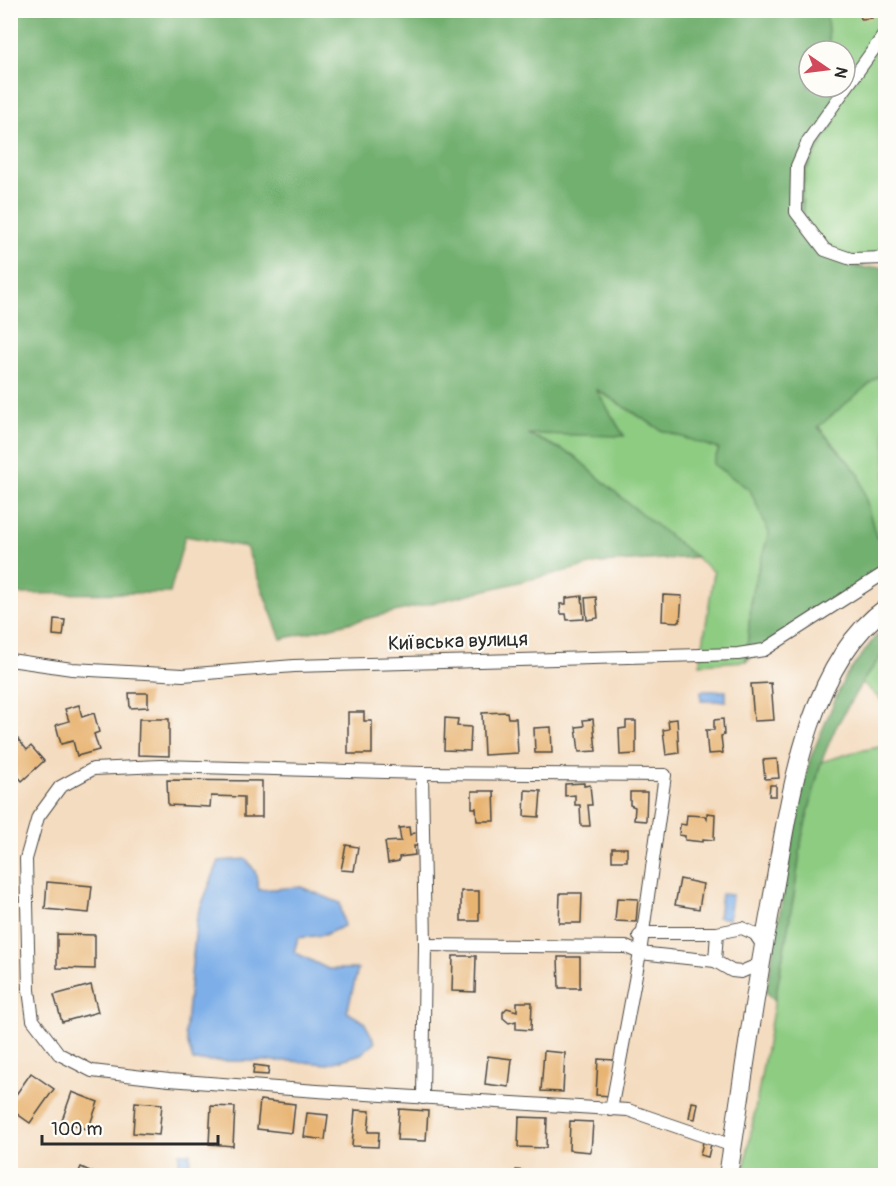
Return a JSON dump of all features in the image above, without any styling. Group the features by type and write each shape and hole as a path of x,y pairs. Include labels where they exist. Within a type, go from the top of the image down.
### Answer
{"main road":[{"path":"728,1176 762,955 792,789 813,714 837,662 859,632 885,608"}],"street":[{"path":"885,32 808,141 797,166 796,212 825,250 851,259 885,258"},
{"name":"Київська вулиця","path":"10,660 72,669 183,675 294,666 738,654 764,650 885,572"},
{"path":"611,1110 640,953 665,775 422,773 160,766 93,769 60,787 38,817 26,859 29,990 33,1020 59,1054 92,1071 169,1080 423,1098 611,1110 628,1110 732,1146"},
{"path":"422,773 425,945 423,1098"},
{"path":"425,945 626,946 640,953 715,961 725,968 741,972 753,968 762,955 755,934 742,928 717,933 643,933 626,946"},
{"path":"715,961 717,933"}],"green space":[{"path":"10,11 826,11 829,39 797,39 797,99 833,99 835,120 805,172 802,197 805,224 823,255 856,268 885,267 886,370 818,427 859,474 876,537 885,542 885,569 746,661 752,591 769,533 750,490 713,464 719,449 661,430 596,389 624,436 528,434 573,455 623,499 696,557 599,563 281,639 246,547 185,536 170,593 11,594"},
{"path":"826,11 885,11 885,255 856,268 823,255 805,224 802,197 805,172 835,120 833,99 857,99 857,39 829,39"},
{"path":"885,370 885,542 876,537 859,474 818,426"},
{"path":"594,388 661,430 719,449 713,464 750,490 770,533 752,591 746,661 700,664 714,572 623,499 573,455 526,433 624,436"},
{"path":"885,624 885,651 862,682 836,727 821,762 802,837 775,1000 766,992 800,796 810,759 844,679"},
{"path":"885,651 885,704 862,682"},
{"path":"885,746 885,1175 743,1176 795,889 802,837 821,762"}],"water":[{"path":"701,691 726,691 726,701 701,701"},
{"path":"246,859 255,871 259,890 301,887 340,903 344,926 324,935 298,938 294,952 328,969 358,969 347,1012 364,1022 375,1042 361,1054 328,1064 291,1061 193,1061 185,1034 197,916 219,861"},
{"path":"721,894 732,895 729,919 718,917"},
{"path":"179,1153 190,1153 189,1175 179,1175"}],"building":[{"path":"859,10 871,10 872,18 861,19"},
{"path":"663,595 682,596 680,622 662,621"},
{"path":"582,596 584,619 567,620 566,614 561,614 560,604 566,604 566,598"},
{"path":"596,597 598,618 587,620 585,598"},
{"path":"54,619 65,620 63,636 53,635"},
{"path":"771,683 774,720 754,721 751,684"},
{"path":"129,693 148,693 148,707 130,708"},
{"path":"79,705 82,717 94,713 99,732 94,734 99,750 77,756 73,741 61,744 56,725 69,721 65,709"},
{"path":"348,712 364,712 364,721 372,721 372,754 348,754"},
{"path":"507,712 508,718 516,718 518,753 484,755 482,713"},
{"path":"445,718 458,719 457,726 471,727 470,751 444,750"},
{"path":"139,719 169,719 169,756 138,755"},
{"path":"593,719 596,751 579,752 576,727 584,726 583,720"},
{"path":"677,719 679,753 666,755 663,730 669,729 668,720"},
{"path":"723,719 724,735 721,736 723,753 708,754 706,730 714,730 714,720"},
{"path":"626,721 636,721 636,754 620,755 619,729 626,728"},
{"path":"551,727 552,753 535,753 534,728"},
{"path":"13,733 27,750 31,746 44,761 22,781 10,767 10,735"},
{"path":"777,759 779,778 765,779 763,760"},
{"path":"167,780 262,781 262,817 244,817 244,797 211,796 210,807 168,805"},
{"path":"584,783 584,786 590,785 592,805 588,805 590,826 581,826 580,805 575,805 575,795 565,796 565,784"},
{"path":"770,785 776,785 776,796 769,796"},
{"path":"525,790 541,791 539,817 524,816"},
{"path":"472,791 494,791 495,821 477,821 476,808 472,808"},
{"path":"630,792 647,792 646,821 634,820 635,807 630,805"},
{"path":"707,813 715,814 714,840 703,839 703,842 685,840 685,836 679,835 680,824 686,825 687,815 705,816 707,819"},
{"path":"409,827 410,835 417,832 415,855 399,857 399,861 388,863 385,842 401,841 399,828"},
{"path":"346,845 358,847 354,871 341,870"},
{"path":"612,848 627,848 627,861 612,861"},
{"path":"680,879 703,884 699,909 675,905"},
{"path":"47,882 92,886 89,913 45,909"},
{"path":"461,891 479,891 479,921 461,921"},
{"path":"560,893 582,893 581,923 559,923"},
{"path":"617,898 638,899 636,922 615,921"},
{"path":"57,934 95,935 95,969 57,968"},
{"path":"453,956 476,956 475,992 452,991"},
{"path":"558,957 580,957 580,988 559,988"},
{"path":"91,985 98,1012 62,1022 54,995"},
{"path":"517,1002 532,1002 531,1030 516,1029 516,1021 509,1023 503,1018 503,1012 507,1008 517,1011"},
{"path":"544,1051 565,1053 563,1092 541,1091"},
{"path":"488,1056 512,1059 509,1087 485,1084"},
{"path":"598,1059 614,1060 612,1096 596,1095"},
{"path":"254,1065 269,1067 268,1075 253,1074"},
{"path":"31,1073 54,1089 30,1123 10,1109 10,1103"},
{"path":"72,1092 98,1102 88,1130 62,1120"},
{"path":"260,1100 295,1104 292,1133 257,1129"},
{"path":"135,1102 162,1104 159,1135 133,1133"},
{"path":"692,1102 698,1103 695,1119 689,1118"},
{"path":"211,1106 235,1107 233,1146 209,1144"},
{"path":"399,1109 428,1111 426,1141 397,1140"},
{"path":"355,1110 370,1111 368,1132 379,1132 378,1147 352,1146"},
{"path":"307,1113 328,1115 325,1140 304,1137"},
{"path":"519,1117 547,1118 546,1148 518,1147"},
{"path":"570,1121 593,1122 591,1152 569,1150"},
{"path":"704,1138 712,1140 708,1157 700,1155"},
{"path":"81,1167 94,1173 93,1176 77,1176"},
{"path":"516,1170 557,1174 557,1176 515,1176"}]}
